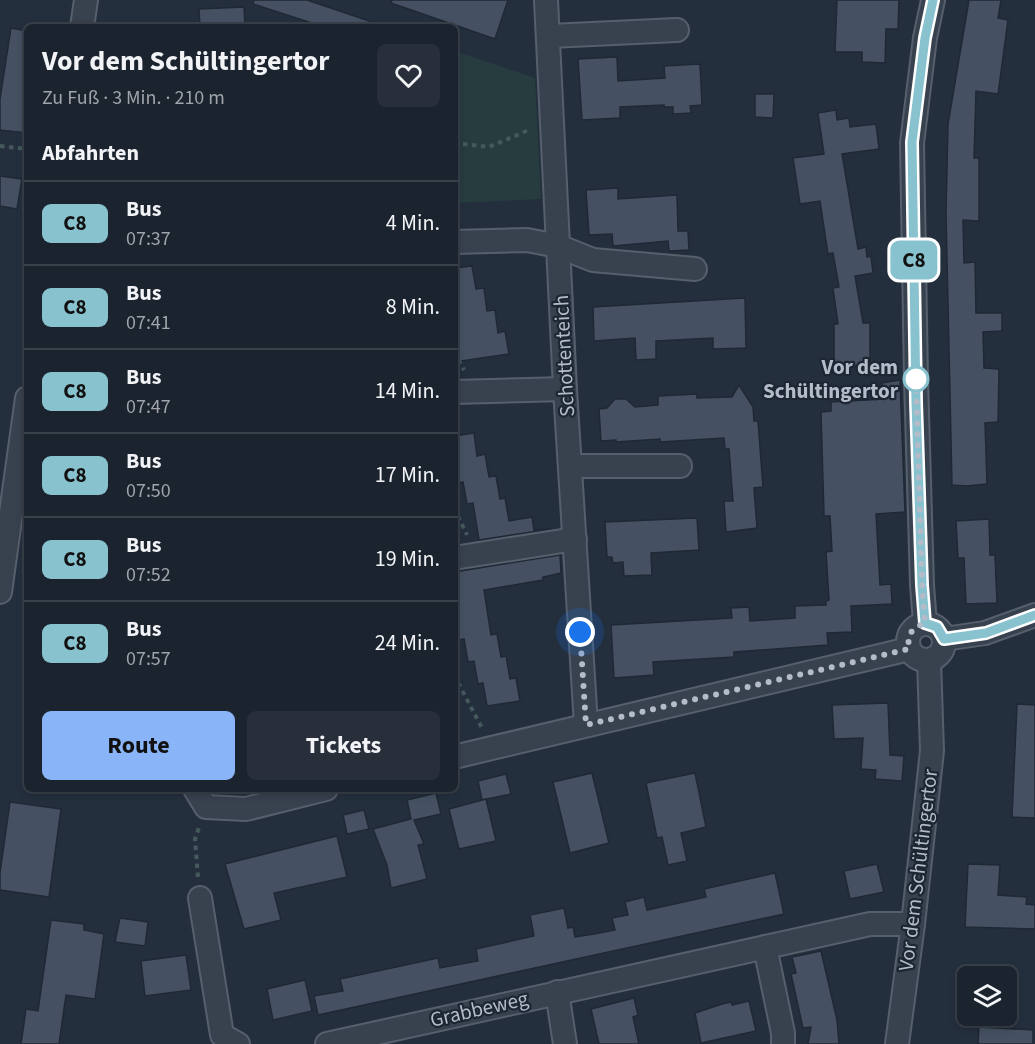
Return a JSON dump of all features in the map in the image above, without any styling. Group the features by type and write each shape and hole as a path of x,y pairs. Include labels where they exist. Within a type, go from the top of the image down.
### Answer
{"street":[{"path":"82,24 86,0"},
{"name":"Schottenteich","path":"546,0 565,389 586,725"},
{"path":"925,623 916,402 912,142 925,38 933,0"},
{"path":"549,36 677,30"},
{"path":"458,242 527,240 558,246 593,260 695,269"},
{"path":"458,392 565,389"},
{"path":"0,592 24,420"},
{"path":"571,466 680,466"},
{"path":"462,557 575,539"},
{"path":"944,639 986,633 1035,615"},
{"path":"925,623 937,627 944,639 941,652 929,660 916,657 909,649 908,638 914,628 925,623"},
{"path":"458,756 909,649"},
{"name":"Vor dem Schültingertor","path":"897,1044 932,751 929,660"},
{"path":"200,798 246,809 314,792"},
{"path":"200,898 222,1035 238,1044"},
{"name":"Grabbeweg","path":"329,1044 870,924 913,924"},
{"path":"765,947 783,1033 783,1044"},
{"name":"Grabbeweg","path":"557,992 565,1044"}],"path":[{"path":"458,143 489,147 531,129 552,128"},
{"path":"0,146 24,148"},
{"path":"458,516 466,531 462,557"},
{"path":"458,683 484,733 488,749"},
{"path":"200,798 195,839 200,898"}],"green space":[{"path":"458,52 535,78 541,199 458,203"}],"building":[{"path":"254,0 307,0 378,24 315,24 253,4"},
{"path":"392,0 508,0 495,39 458,26 458,24 452,24 391,3"},
{"path":"837,0 899,0 898,29 886,29 885,63 862,62 862,52 835,52"},
{"path":"969,0 1001,0 998,18 1008,20 998,94 976,91 974,158 979,158 979,221 963,220 964,263 975,262 976,313 1002,313 1002,331 983,332 984,368 999,369 998,422 985,423 987,484 966,486 952,485 946,213 948,124"},
{"path":"244,7 245,24 200,24 199,9"},
{"path":"11,28 24,30 24,133 0,130 0,99"},
{"path":"617,57 618,81 665,78 664,66 700,64 702,105 690,106 691,113 673,114 673,107 664,107 664,105 620,107 620,118 582,120 578,59"},
{"path":"755,94 774,94 773,118 755,117"},
{"path":"836,110 837,120 849,118 850,127 876,124 879,149 842,154 858,249 866,247 867,257 871,256 873,273 855,276 863,323 870,323 870,365 834,366 834,324 838,324 833,288 839,287 833,253 828,254 820,201 800,204 793,158 824,154 818,113"},
{"path":"0,176 22,179 17,209 0,206"},
{"path":"618,188 618,199 677,195 678,231 688,231 689,250 669,251 668,241 613,246 612,234 589,235 586,190"},
{"path":"472,266 476,289 484,288 487,311 495,310 498,333 505,331 509,354 458,361 458,268"},
{"path":"745,298 746,348 713,349 713,338 656,341 656,359 636,360 635,338 594,341 593,307"},
{"path":"900,380 905,512 876,514 880,585 891,584 892,604 851,606 852,632 827,633 828,645 734,652 734,657 653,662 654,675 614,678 611,625 732,618 731,608 749,607 750,621 795,618 795,606 826,605 826,601 829,600 826,552 832,551 830,516 824,516 821,412 831,411 831,402 883,399 882,383"},
{"path":"739,385 753,407 754,421 758,421 763,487 754,488 757,528 726,532 724,501 733,501 729,449 725,449 724,438 660,442 660,439 601,441 599,409 607,408 615,399 626,399 635,407 658,405 658,396 697,394 697,398 732,397"},
{"path":"474,433 477,456 485,454 489,477 496,476 500,499 505,498 509,521 532,517 534,530 552,529 479,540 473,503 467,504 463,482 458,483 458,435"},
{"path":"697,518 699,550 651,553 652,575 624,576 623,562 613,563 612,557 607,557 605,522"},
{"path":"989,519 990,555 995,555 997,603 966,604 964,558 958,558 956,521"},
{"path":"560,555 561,573 543,577 543,580 484,590 491,635 497,634 501,657 506,656 510,679 516,678 520,701 487,706 483,683 478,684 474,661 468,662 464,639 459,640 458,571"},
{"path":"888,703 890,755 904,756 902,781 875,779 876,770 861,769 863,738 834,739 832,705"},
{"path":"1017,704 1035,705 1035,818 1012,817"},
{"path":"592,773 609,843 570,853 553,782"},
{"path":"695,773 706,827 681,833 687,861 668,865 662,837 657,838 646,783"},
{"path":"506,774 511,794 482,800 478,781"},
{"path":"436,793 441,814 414,820 424,844 418,845 427,879 391,888 387,865 373,829 411,819 407,800"},
{"path":"486,799 496,841 459,849 449,809"},
{"path":"10,802 61,809 49,897 0,890 0,873"},
{"path":"364,810 369,829 347,834 343,815"},
{"path":"337,836 347,877 274,893 281,920 244,929 225,864"},
{"path":"877,864 884,892 850,899 844,871"},
{"path":"968,864 1000,865 998,895 1027,897 1026,904 1035,905 1035,929 965,927"},
{"path":"775,873 784,914 318,1015 314,996 343,991 340,979 438,958 440,968 478,961 476,949 534,936 530,915 564,908 568,928 573,927 575,937 594,934 615,930 612,918 628,915 625,902 644,897 647,910 706,897 704,889"},
{"path":"120,918 148,922 145,946 115,942"},
{"path":"51,920 84,924 84,930 104,934 95,999 66,995 59,1044 21,1044 26,1009 38,1011"},
{"path":"821,951 837,1020 839,1044 808,1044 811,1027 803,1028 791,974 796,973 792,957"},
{"path":"186,955 191,990 145,996 141,961"},
{"path":"305,980 312,1011 273,1020 267,989"},
{"path":"634,998 638,1015 633,1017 639,1044 599,1044 591,1009"},
{"path":"749,1001 756,1031 701,1043 695,1013 731,1002 732,1005"},
{"path":"979,1027 1033,1030 1033,1044 978,1044"}],"bus line":[{"name":"C8","path":"933,0 925,38 912,142 916,402 925,623 937,627 944,639 986,633 1035,615"}],"place":[{"name":"Vor dem Schültingertor","path":"916,379"}],"route":[{"path":"580,632 586,725 888,656 909,649 908,638 914,628 925,623 916,379"}]}
